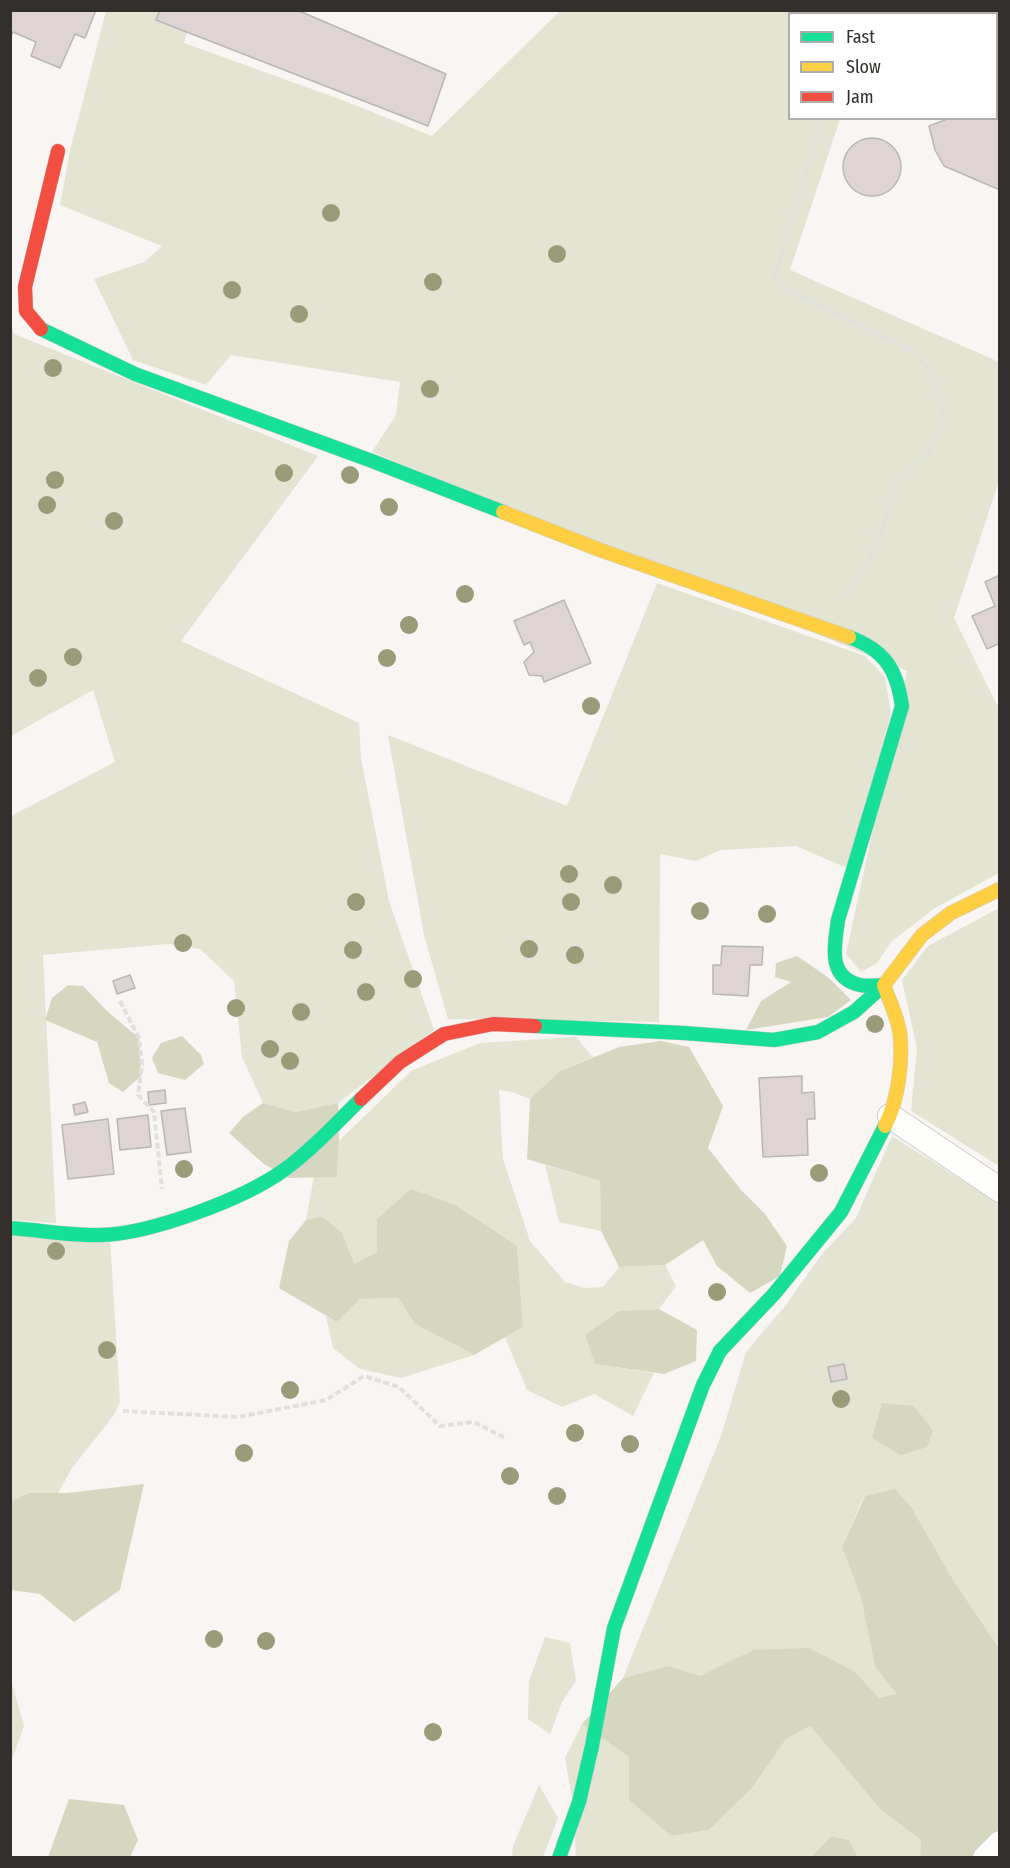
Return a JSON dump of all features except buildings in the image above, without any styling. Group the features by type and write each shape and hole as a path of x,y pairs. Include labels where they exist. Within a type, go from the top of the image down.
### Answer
{"street":[{"path":"58,151 24,287 26,311 42,330 135,374 372,461 600,550 860,641 885,657 899,679 902,706 838,920 833,956 841,975 859,985 884,985"},
{"path":"10,1228 101,1235 132,1231 165,1223 244,1194 283,1172 327,1134 400,1062 444,1034 493,1024 684,1033 774,1040 818,1032 854,1012 884,985 922,934 951,913 999,889"},
{"path":"559,1857 579,1802 614,1628 703,1385 720,1351 774,1294 841,1212 890,1116 899,1078 900,1033 884,985"},
{"path":"890,1116 999,1190"},
{"path":"985,1857 999,1843"}],"path":[{"path":"814,624 831,610 867,567 884,524 895,482 928,452 944,415 932,373 916,352 787,289 775,276 821,120"},
{"path":"120,1001 139,1038 142,1065 138,1095 154,1112 165,1223"},
{"path":"123,1411 238,1418 326,1400 364,1376 399,1386 440,1426 474,1422 504,1438"}],"green space":[{"path":"106,11 194,11 184,43 342,100 432,136 560,11 859,12 788,12 788,120 840,120 790,270 999,362 999,481 954,618 999,706 999,873 935,908 891,942 877,963 861,972 846,954 907,671 372,452 396,415 400,382 231,355 206,385 133,360 94,279 144,262 162,246 60,205 70,151"},
{"path":"10,321 14,334 318,456 181,641 359,723 361,758 389,901 434,1030 338,1103 295,1112 263,1103 242,1057 234,981 200,949 168,944 43,955 56,1223 11,1220 11,816 115,762 93,690 11,736"},
{"path":"657,583 865,656 885,677 891,714 847,868 796,846 720,850 696,861 660,854 659,1022 448,1019 424,935 388,735 567,806"},
{"path":"999,908 999,1166 911,1111 917,1048 902,980 928,946"},
{"path":"797,956 829,978 851,1000 828,1017 746,1030 761,1001 791,982 775,977 776,963"},
{"path":"68,985 83,986 107,1011 139,1038 141,1076 123,1092 109,1083 97,1042 45,1020 52,998"},
{"path":"182,1036 201,1055 204,1064 185,1080 158,1073 152,1058 161,1043"},
{"path":"576,1037 593,1057 560,1071 530,1099 499,1090 503,1159 530,1241 565,1282 585,1288 603,1287 619,1267 665,1265 676,1286 659,1309 619,1311 595,1364 654,1373 633,1416 594,1394 562,1407 527,1390 505,1337 523,1327 517,1246 377,1219 377,1252 354,1264 306,1220 314,1177 337,1176 339,1141 411,1071 480,1043"},
{"path":"661,1041 689,1047 723,1106 708,1148 741,1190 765,1214 787,1246 780,1276 750,1293 717,1266 703,1240 665,1265 619,1267 601,1231 600,1181 527,1159 530,1099 560,1071 619,1047"},
{"path":"263,1103 295,1112 338,1103 337,1177 288,1178 264,1164 229,1133 243,1117"},
{"path":"892,1136 999,1204 999,1648 953,1580 864,1496 842,1547 861,1598 875,1667 898,1694 879,1699 855,1672 753,1650 700,1677 668,1666 623,1678 721,1436 746,1352 785,1306 822,1254 856,1218"},
{"path":"545,1165 600,1181 601,1231 559,1222"},
{"path":"411,1189 455,1205 517,1246 523,1327 474,1355 415,1324 398,1298 360,1299 337,1322 279,1288 289,1241 306,1220 322,1217 342,1233 354,1264 377,1252 377,1219"},
{"path":"11,1234 110,1238 120,1402 114,1415 72,1468 58,1493 28,1493 11,1502"},
{"path":"398,1298 415,1324 474,1355 401,1378 360,1369 333,1348 326,1316 337,1322 360,1299"},
{"path":"659,1309 697,1330 696,1361 664,1374 595,1364 585,1335 619,1311"},
{"path":"882,1403 914,1406 933,1431 927,1447 901,1455 872,1438"},
{"path":"144,1484 120,1590 74,1622 40,1594 11,1590 11,1502 28,1493 67,1493"},
{"path":"895,1489 911,1507 953,1580 999,1648 999,1830 971,1857 920,1857 921,1840 881,1810 810,1726 786,1739 753,1787 709,1830 671,1836 629,1800 629,1757 582,1724 623,1678 668,1666 700,1676 753,1650 809,1648 855,1672 879,1698 897,1694 875,1667 861,1598 842,1547 865,1496"},
{"path":"545,1637 570,1643 576,1681 562,1702 550,1734 528,1719 529,1681"},
{"path":"11,1680 24,1726 10,1763"},
{"path":"582,1724 629,1757 629,1800 671,1836 709,1830 753,1787 786,1739 810,1726 881,1810 921,1840 920,1857 858,1857 849,1840 831,1836 811,1857 576,1857 572,1798 565,1758"},
{"path":"539,1785 558,1818 543,1857 512,1858 513,1846"},
{"path":"69,1799 124,1805 138,1840 130,1857 48,1857"},
{"path":"831,1836 849,1840 858,1857 811,1857"}],"traffic: fast":[{"path":"41,329 135,374 503,512"},
{"path":"849,637 872,648 887,663 897,682 902,706 838,920 835,959 842,975 849,981 863,986 884,985"},
{"path":"535,1026 774,1040 818,1032 854,1012 884,985"},
{"path":"10,1228 101,1235 145,1228 196,1213 245,1192 284,1170 314,1145 361,1099"},
{"path":"559,1858 579,1802 614,1628 703,1385 720,1351 774,1294 841,1212 885,1126"}],"traffic: slow":[{"path":"503,512 600,550 849,637"},
{"path":"885,1126 896,1093 901,1045 897,1022 884,985 922,935 951,913 1000,889"}],"traffic: jam":[{"path":"41,329 26,311 25,287 58,151"},
{"path":"361,1099 400,1062 444,1034 493,1024 535,1026"}]}
